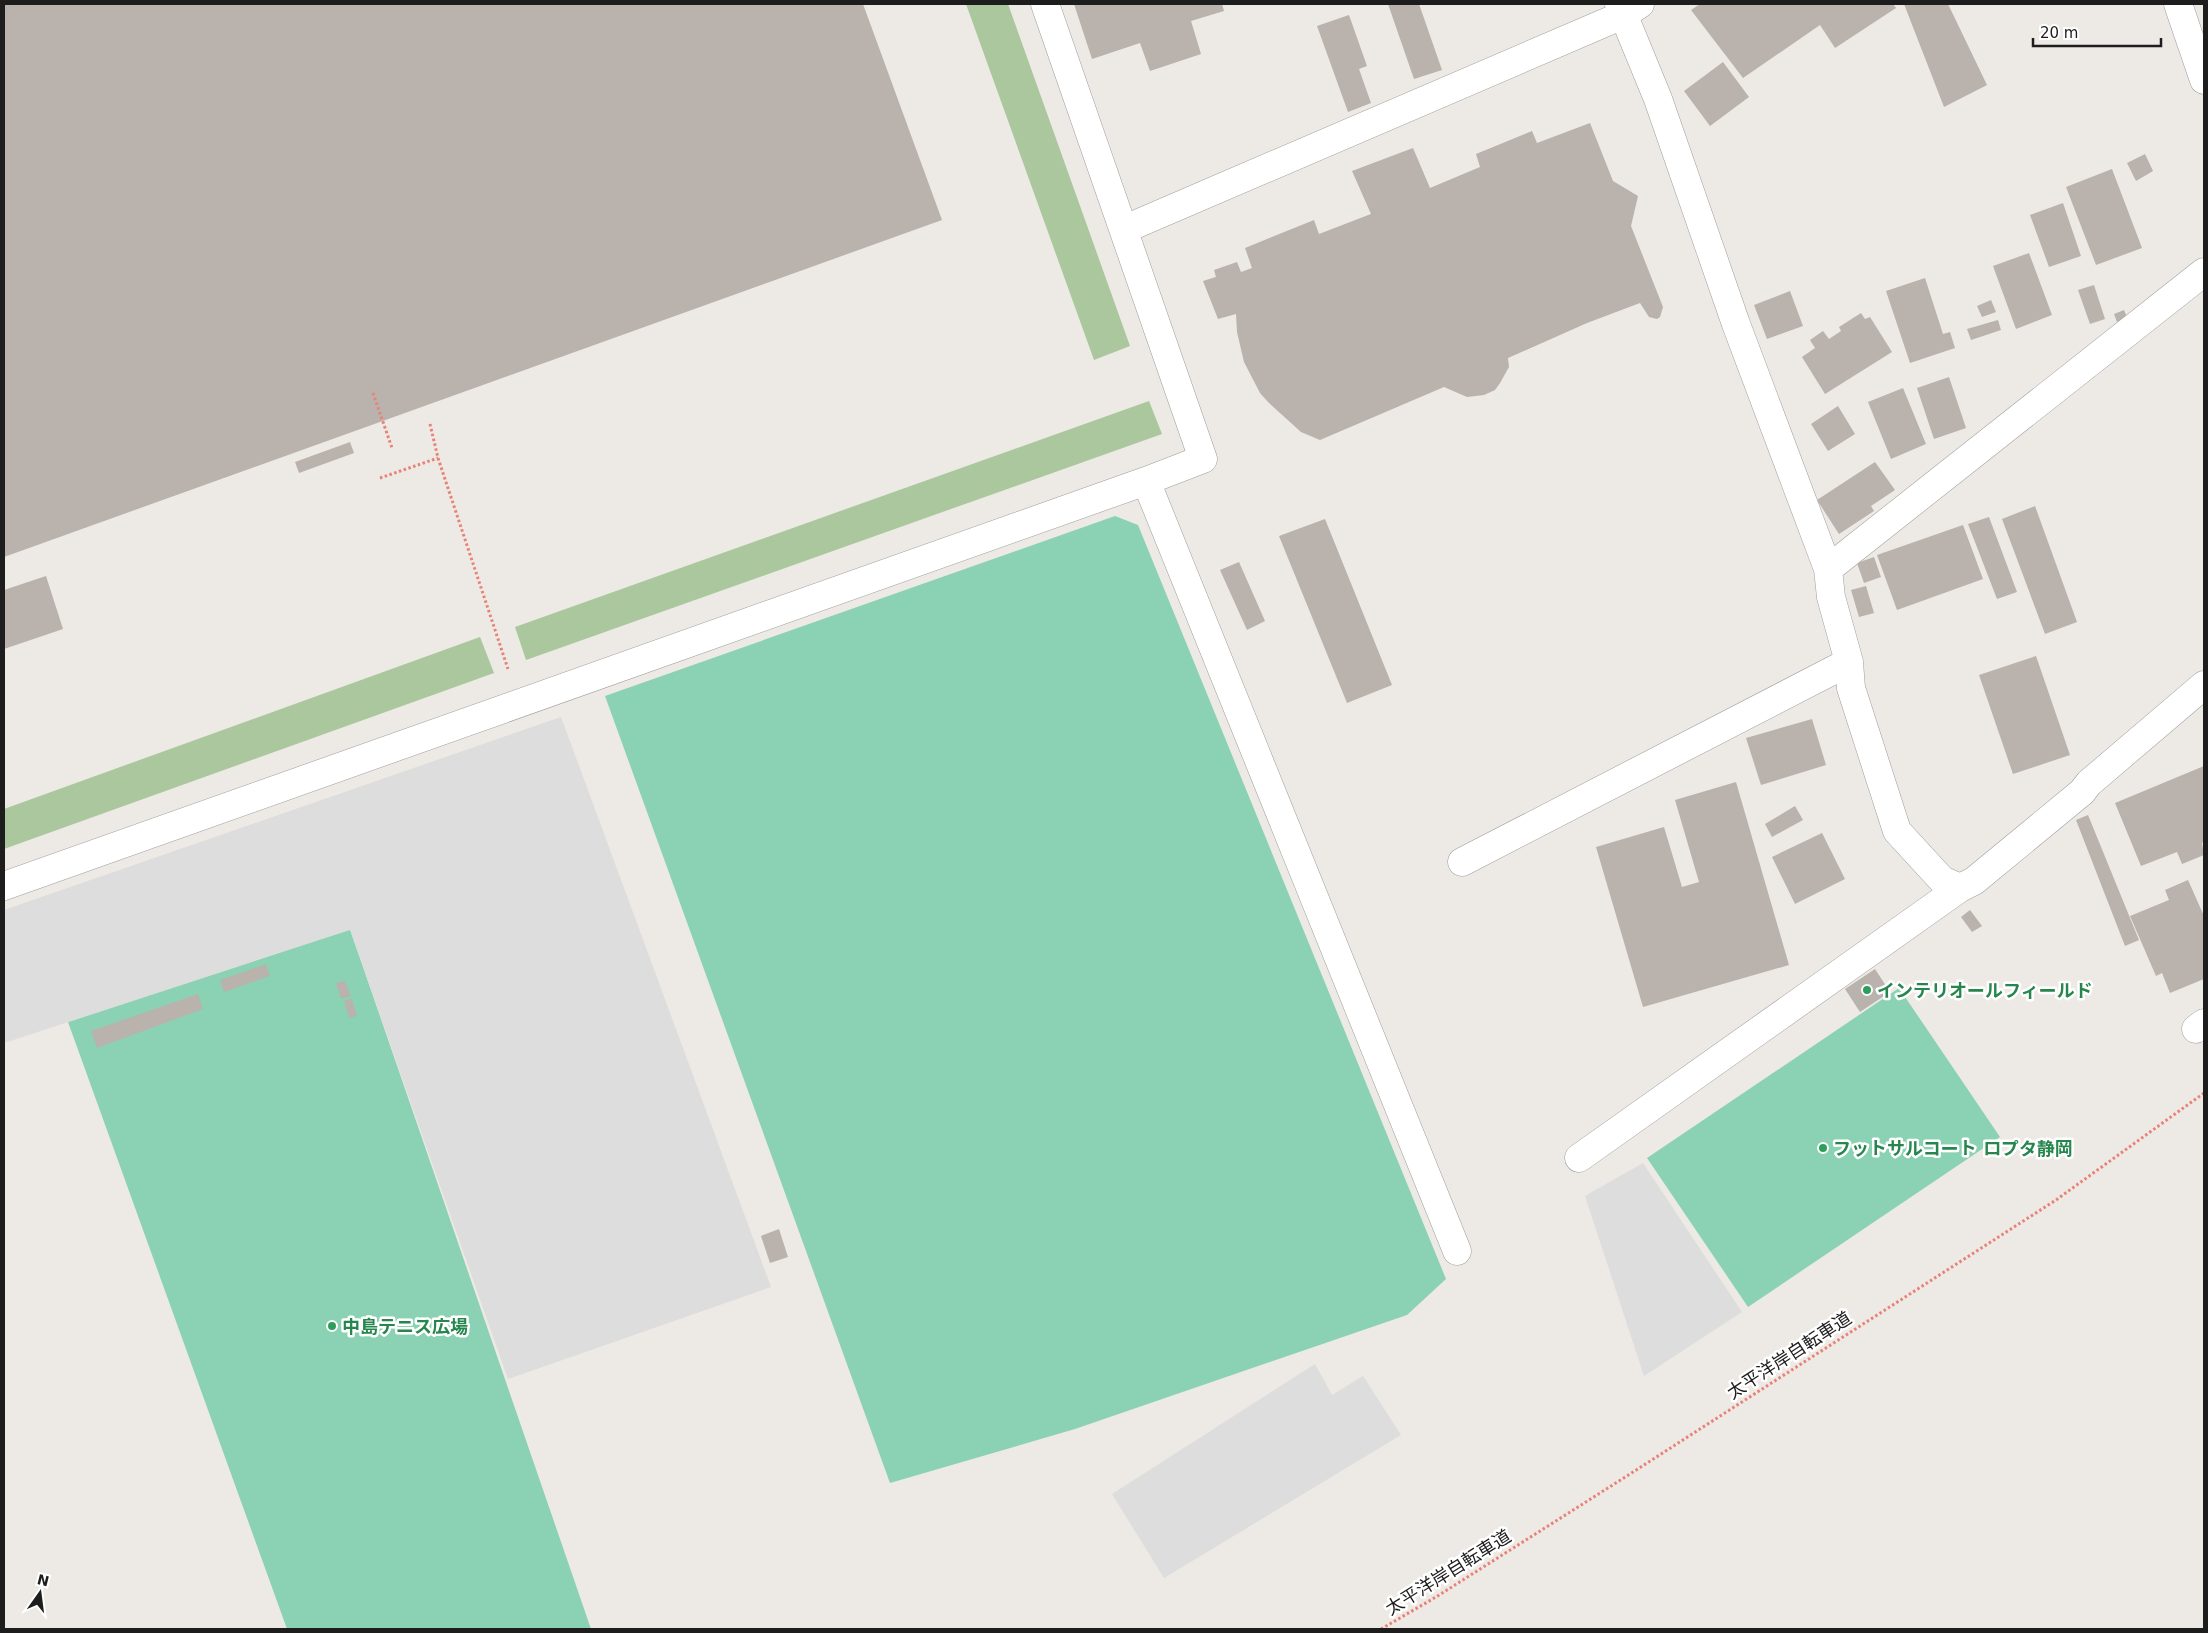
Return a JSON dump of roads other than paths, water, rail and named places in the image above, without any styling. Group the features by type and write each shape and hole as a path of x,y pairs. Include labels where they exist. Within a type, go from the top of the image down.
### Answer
{"street":[{"path":"4,886 1146,481 1203,458 1045,4"},
{"path":"2178,4 2204,80"},
{"path":"1124,229 1627,7 1736,324 1828,569 1831,598 1849,662 1851,688 1897,831 1942,880 1960,888"},
{"path":"1828,569 2204,272"},
{"path":"1146,481 1457,1251"},
{"path":"1462,862 1849,662"},
{"path":"1579,1158 1960,888 1974,882 2204,685"}],"place":[{"name":"インテリオールフィールド","path":"1867,990"},
{"name":"フットサルコート ロプタ静岡","path":"1823,1148"},
{"name":"中島テニス広場","path":"332,1326"}]}
